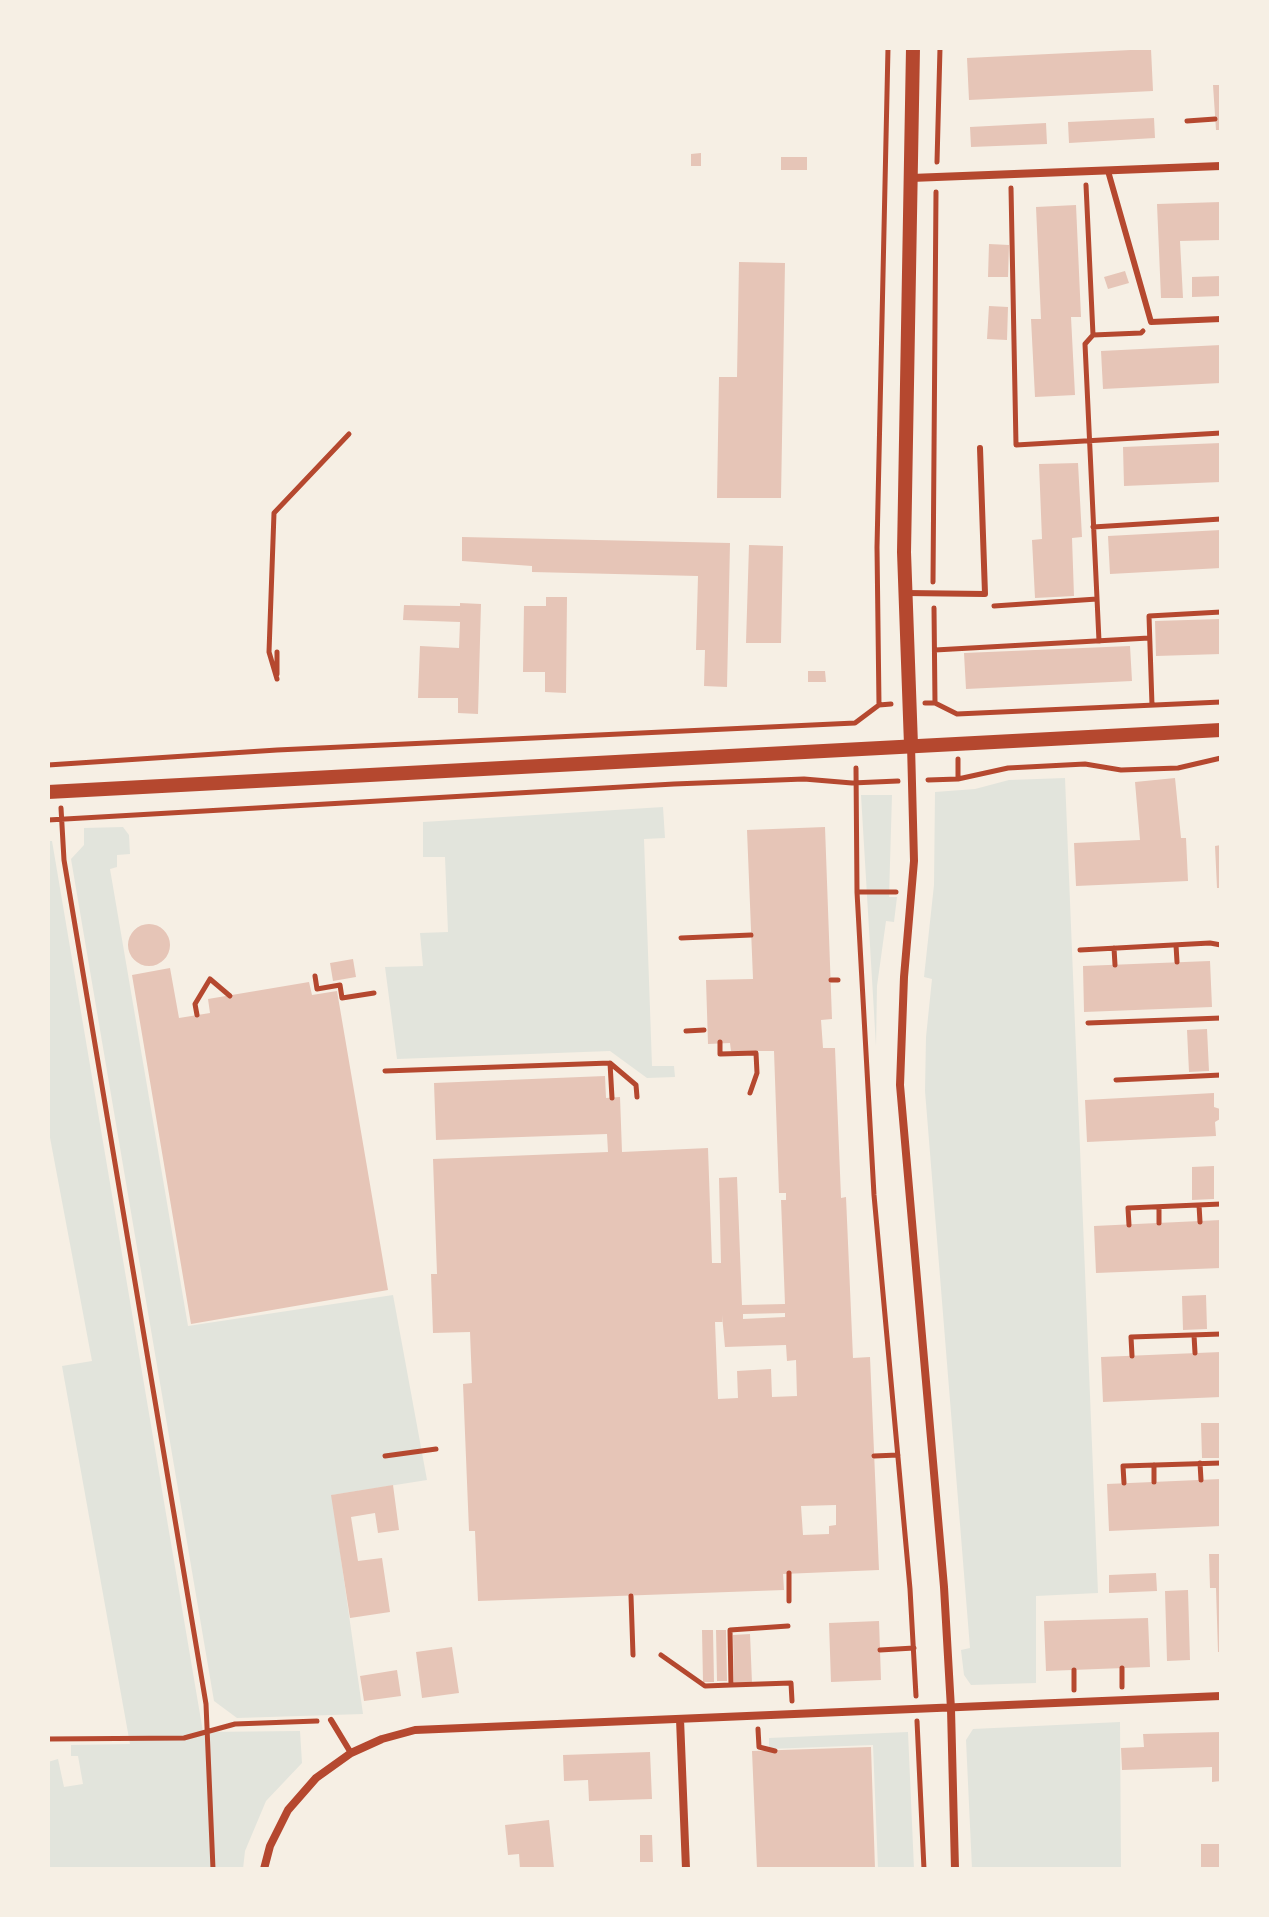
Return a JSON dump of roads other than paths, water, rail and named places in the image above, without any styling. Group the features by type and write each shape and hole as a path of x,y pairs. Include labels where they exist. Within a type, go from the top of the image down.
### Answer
{"street":[{"path":"913,48 904,552 911,703 913,892 904,977 900,1085 944,1587 955,1869"},
{"path":"911,178 1221,166"},
{"path":"54,791 1221,730"},
{"path":"264,1869 270,1846 288,1810 316,1778 351,1753 382,1739 415,1730 1221,1696"},
{"path":"680,1719 686,1869"}],"lane":[{"path":"1108,171 1151,322 1221,319"},
{"path":"906,593 985,594 980,448"},
{"path":"331,1720 351,1753"}]}
